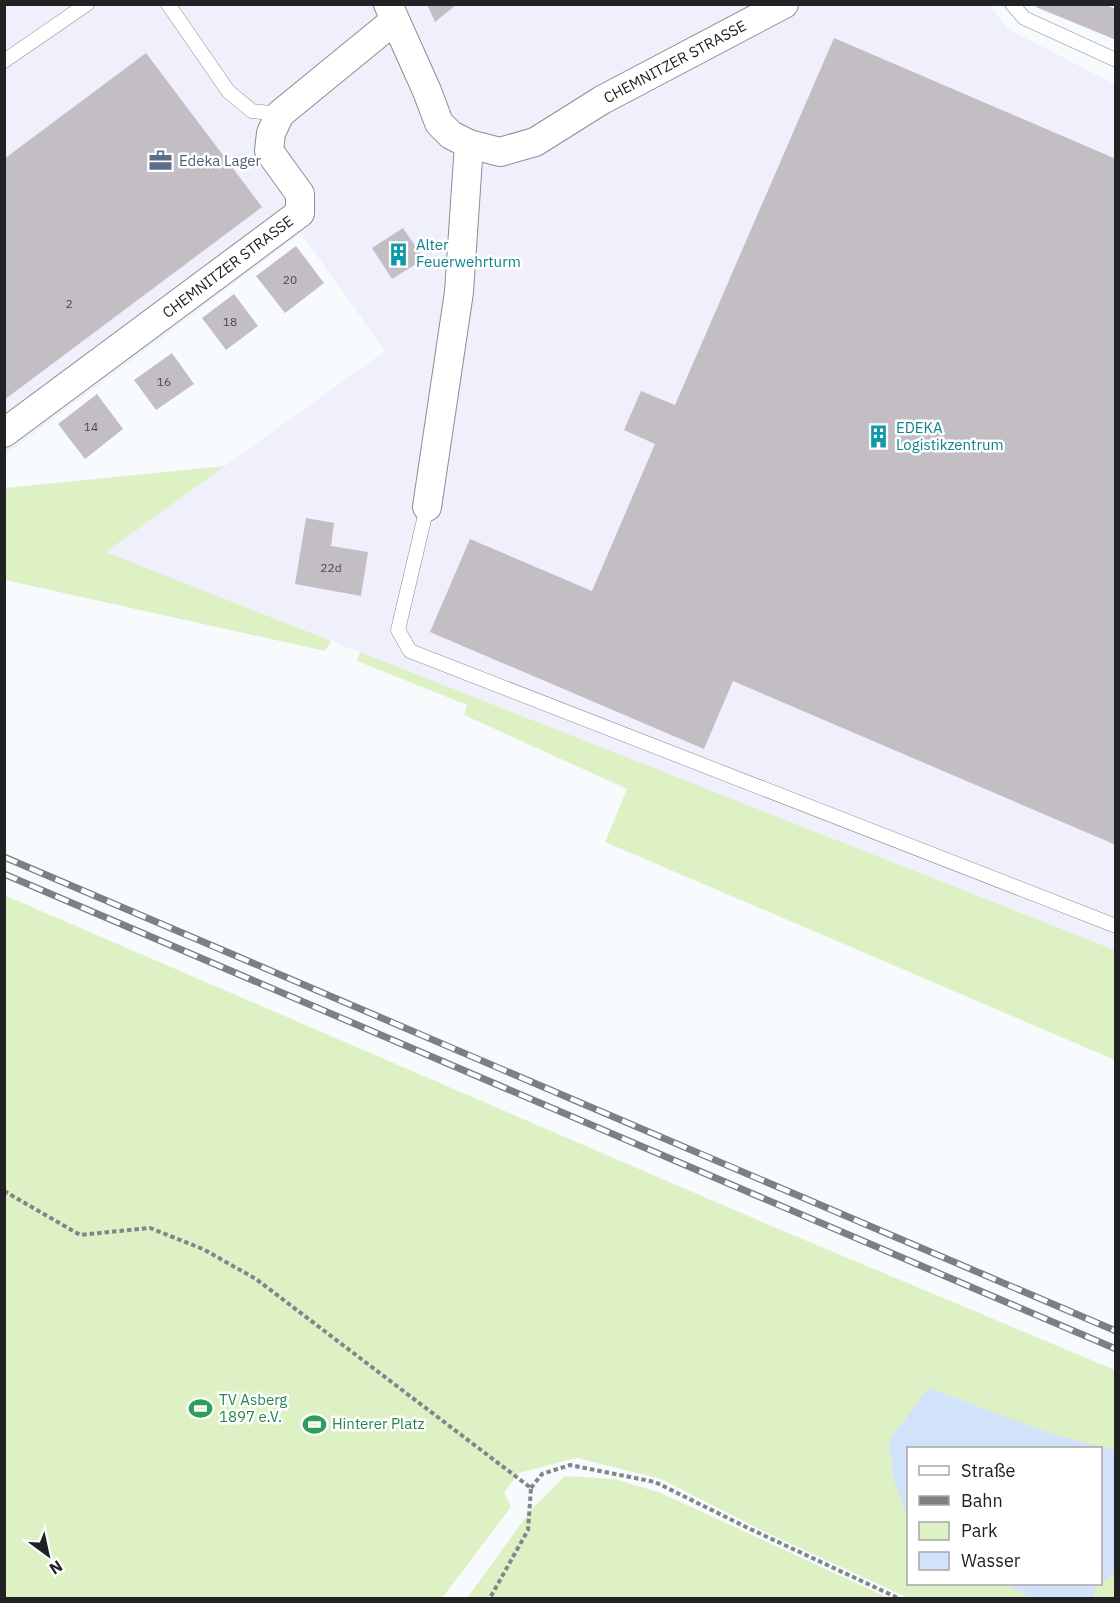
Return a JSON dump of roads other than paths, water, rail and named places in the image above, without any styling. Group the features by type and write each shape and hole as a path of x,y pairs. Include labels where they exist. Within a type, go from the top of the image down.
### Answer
{"street":[{"name":"CHEMNITZER STRASSE","path":"4,433 300,213 300,194 269,151 271,133 280,114 391,12 439,123 451,135 469,144 500,152 535,142 602,100 784,4"},
{"path":"427,507 459,292 469,144"}],"lane":[{"path":"4,61 87,4"},
{"path":"168,4 228,91 252,111 280,114"},
{"path":"1012,4 1024,18 1116,60"},
{"path":"427,507 398,630 410,651 1116,926"}],"water":[{"path":"928,1388 1055,1435 1115,1450 1115,1574 1102,1581 1102,1447 907,1447 907,1514 894,1481 889,1441"},
{"path":"1009,1585 1096,1585 1093,1598 1031,1598"}],"railway":[{"path":"4,857 1116,1331"},
{"path":"4,874 1116,1349"}],"place":[{"name":"Edeka Lager","path":"161,161"},
{"name":"Alter Feuerwehrturm","path":"398,254"},
{"name":"EDEKA Logistikzentrum","path":"878,437"},
{"name":"TV Asberg 1897 e.V.","path":"201,1409"},
{"name":"Hinterer Platz","path":"314,1424"}]}
